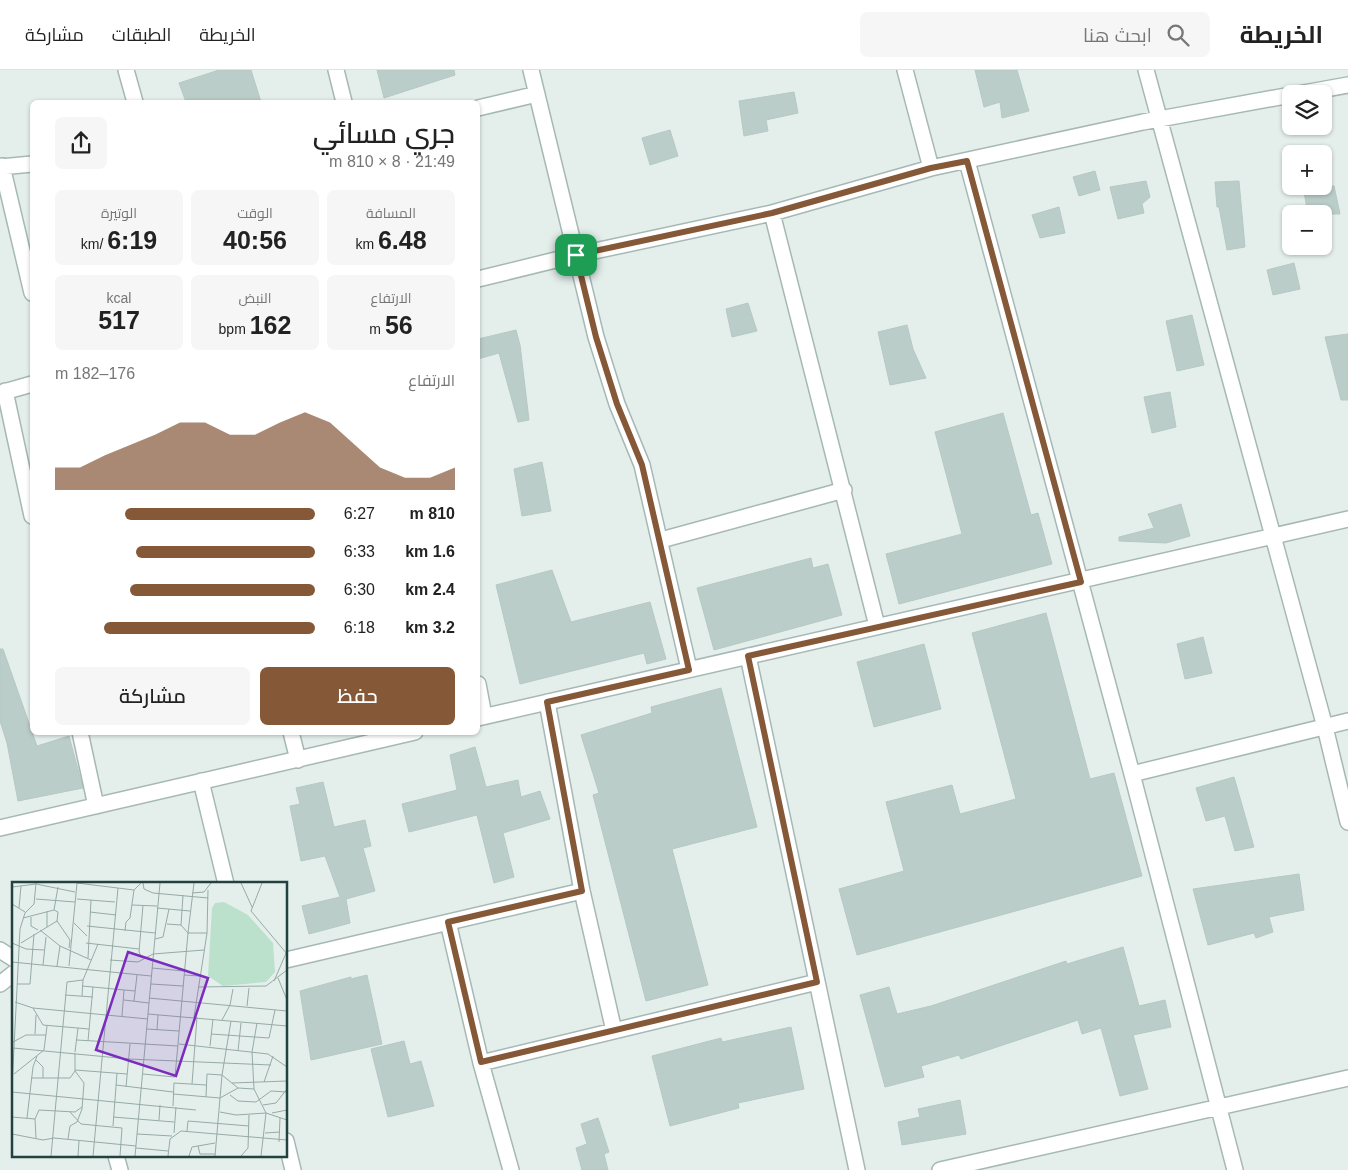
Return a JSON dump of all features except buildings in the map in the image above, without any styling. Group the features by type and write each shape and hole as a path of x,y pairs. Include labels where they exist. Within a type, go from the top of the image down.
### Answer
{"street":[{"path":"126,70 134,100"},
{"path":"336,70 344,100"},
{"path":"532,70 596,337 617,404 642,465 661,540 689,670"},
{"path":"906,70 931,168"},
{"path":"1146,70 1325,727 1348,822"},
{"path":"1332,88 1348,85"},
{"path":"480,108 537,94"},
{"path":"480,279 576,255 772,213 931,168 1159,119 1282,97"},
{"path":"967,161 1132,774 1235,1170"},
{"path":"30,164 1,166 30,285"},
{"path":"772,213 844,490 877,626"},
{"path":"30,385 2,392 30,508"},
{"path":"661,540 844,490"},
{"path":"481,717 877,626 1081,582 1348,519"},
{"path":"748,656 857,1170"},
{"path":"547,702 582,891 614,1031"},
{"path":"1132,774 1348,721"},
{"path":"81,735 96,806"},
{"path":"292,735 298,760"},
{"path":"0,828 402,735"},
{"path":"201,781 226,882"},
{"path":"288,960 582,891"},
{"path":"448,922 481,1062 511,1170"},
{"path":"0,950 12,958"},
{"path":"0,984 12,974"},
{"path":"481,1062 817,982"},
{"path":"940,1170 1348,1078"},
{"path":"288,1151 292,1170"}],"route":[{"path":"967,161 1081,582 748,656 817,982 481,1062 448,922 582,891 547,702 689,670 661,540 642,465 617,404 596,337 576,255 772,213 931,168 967,161"}]}
